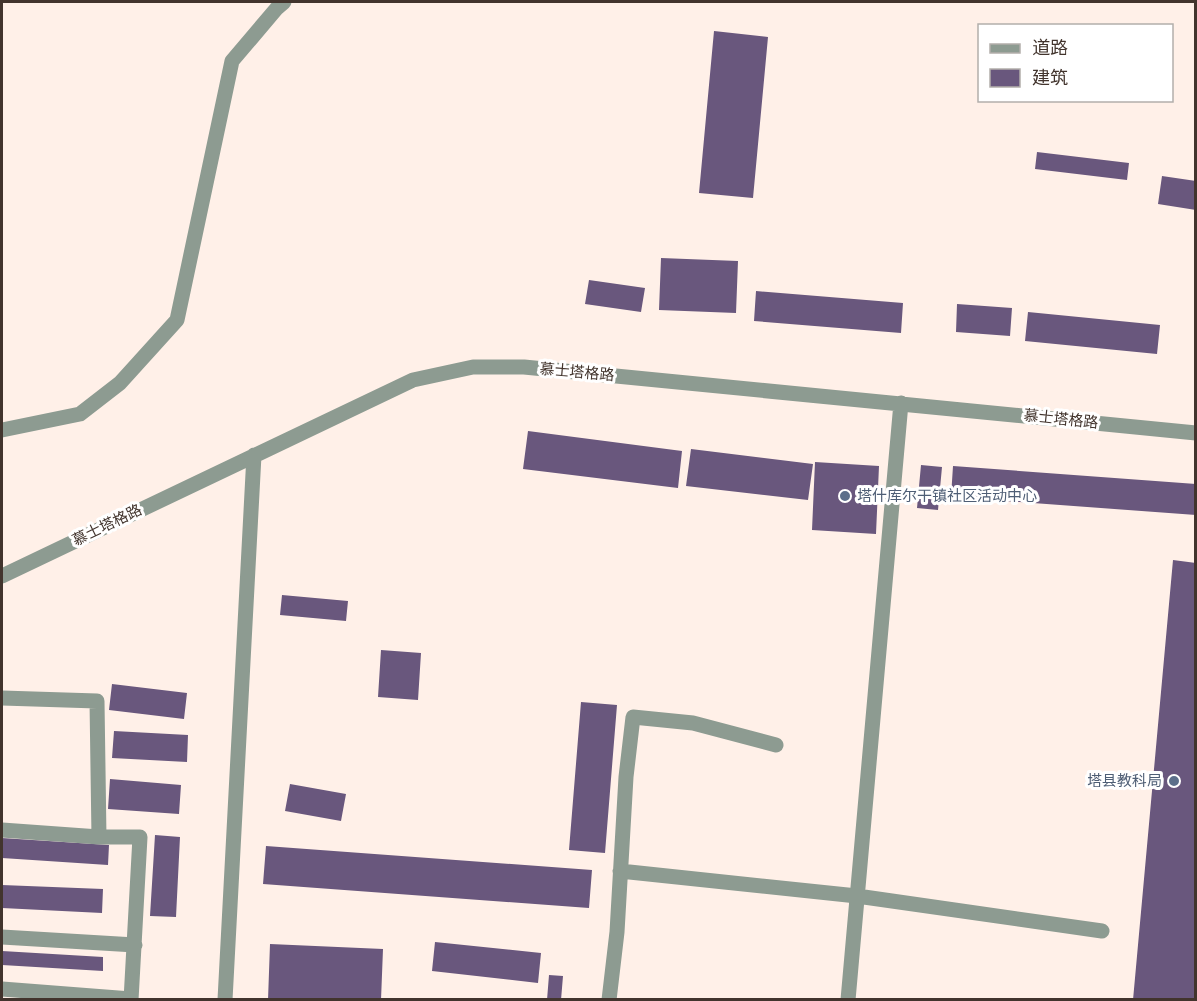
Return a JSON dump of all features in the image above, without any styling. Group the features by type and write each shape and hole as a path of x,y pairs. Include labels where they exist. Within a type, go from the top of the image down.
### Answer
{"street":[{"path":"2,430 80,414 120,383 177,320 232,61 284,2"},
{"name":"慕士塔格路","path":"2,576 413,380 473,367 524,367 1196,433"},
{"path":"848,999 901,403"},
{"path":"225,999 254,455"},
{"path":"2,698 97,701 99,837"},
{"path":"609,999 616,932 626,777 633,717 693,723 776,745"},
{"path":"2,830 99,837 140,837 131,999 2,990"},
{"path":"620,870 857,896 1102,931"},
{"path":"2,936 135,945"}],"building":[{"path":"714,31 768,37 753,198 699,193"},
{"path":"1037,152 1129,163 1127,180 1035,169"},
{"path":"1162,176 1196,181 1196,210 1158,204"},
{"path":"661,258 738,261 736,313 659,310"},
{"path":"589,280 645,288 641,312 585,304"},
{"path":"756,291 903,303 901,333 754,321"},
{"path":"957,304 1012,308 1010,336 956,332"},
{"path":"1028,312 1160,325 1157,354 1025,341"},
{"path":"528,431 682,451 678,488 523,469"},
{"path":"691,449 813,464 808,500 686,486"},
{"path":"815,462 879,466 876,534 812,530"},
{"path":"921,465 942,467 938,510 917,508"},
{"path":"953,466 1196,484 1196,515 951,497"},
{"name":"塔县教科局","path":"1173,560 1196,563 1196,1000 1133,1000"},
{"path":"282,595 348,601 346,621 280,615"},
{"path":"381,650 421,653 418,700 378,697"},
{"path":"112,684 187,693 184,719 109,710"},
{"path":"581,702 617,705 605,853 569,850"},
{"path":"114,731 188,735 187,762 112,758"},
{"path":"110,779 181,785 179,814 108,809"},
{"path":"290,784 346,794 341,821 285,811"},
{"path":"155,835 180,837 176,917 150,916"},
{"path":"2,838 109,845 108,865 2,858"},
{"path":"266,846 592,870 589,908 263,884"},
{"path":"2,885 103,889 102,913 2,908"},
{"path":"435,942 541,953 538,983 432,971"},
{"path":"270,944 383,949 381,1000 268,1000"},
{"path":"2,951 103,957 103,971 2,965"},
{"path":"549,975 563,976 561,1000 547,1000"}],"place":[{"name":"塔什库尔干镇社区活动中心","path":"845,496"},
{"name":"塔县教科局","path":"1174,781"}]}
